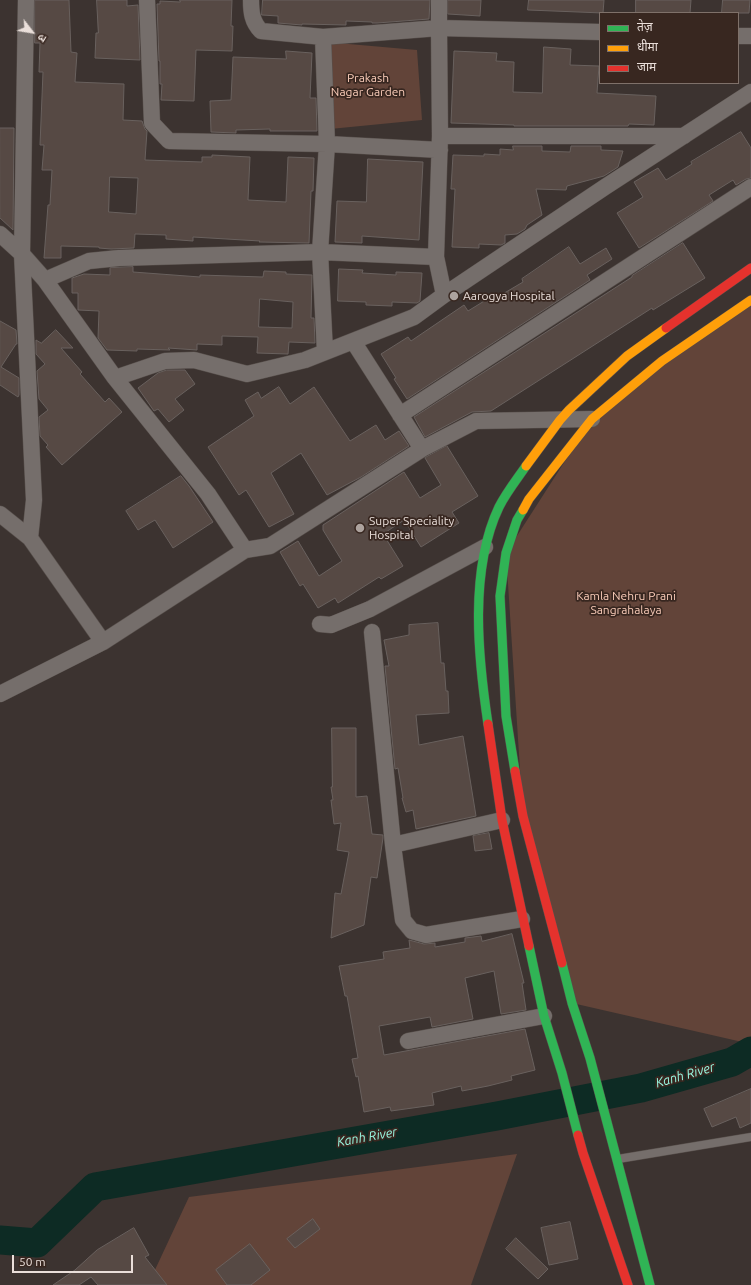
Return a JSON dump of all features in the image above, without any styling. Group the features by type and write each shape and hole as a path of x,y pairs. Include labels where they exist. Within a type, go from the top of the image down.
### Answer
{"main road":[{"path":"628,1285 583,1153 562,1073 544,1016 522,919 502,820 485,703 480,646 479,591 485,547 499,507 511,487 560,420 626,356 694,306 751,268"},
{"path":"650,1285 590,1058 572,1003 523,816 506,716 500,596 506,553 517,520 529,499 592,419 662,361 751,300"}],"street":[{"path":"26,0 22,254 34,500 30,538"},
{"path":"147,0 152,123 169,141 327,144 440,143 684,136"},
{"path":"251,0 251,12 255,26 261,31 322,37 439,28 599,32"},
{"path":"439,0 440,143 436,257 444,296"},
{"path":"739,36 751,36"},
{"path":"322,37 327,144 320,252 325,352"},
{"path":"115,378 165,361 194,360 247,374 304,360 414,317 751,92"},
{"path":"400,415 751,187"},
{"path":"0,234 22,254 46,280 115,378 208,494 245,550"},
{"path":"46,280 89,261 111,258 320,252 436,257"},
{"path":"353,341 422,449"},
{"path":"0,694 103,642 245,550 270,546 422,449 476,421 592,419"},
{"path":"0,514 30,538 103,642"},
{"path":"320,624 331,625 370,609 485,547"},
{"path":"372,632 393,845 403,920 412,931 426,935 522,919"},
{"path":"393,845 502,820"},
{"path":"408,1041 544,1016"}],"lane":[{"path":"617,1160 751,1137"}],"green space":[{"name":"Prakash Nagar Garden","path":"326,42 417,50 422,120 330,129"},
{"name":"Kamla Nehru Prani Sangrahalaya","path":"751,300 751,1044 572,1003 523,816 506,553 592,419"},
{"path":"517,1154 471,1285 165,1285 154,1272 189,1197"}],"building":[{"path":"35,0 69,0 71,52 77,53 75,82 124,84 123,120 142,121 147,131 145,160 202,162 202,157 212,157 212,155 250,157 248,200 286,202 288,157 314,158 309,243 259,242 260,241 193,237 193,241 166,239 166,235 135,234 134,248 111,249 99,247 61,246 61,258 44,258 52,170 42,170 44,145 40,145 43,72 39,72 40,43 35,43","holes":["110,177 138,178 136,214 109,212"]},
{"path":"97,0 127,0 127,6 138,5 140,60 95,58 96,33 98,33"},
{"path":"180,0 232,0 232,51 196,50 194,101 161,100 162,84 160,84 157,4 160,4 160,1 180,2"},
{"path":"263,0 430,0 429,19 377,23 346,21 346,25 302,25 278,23 278,16 262,15"},
{"path":"448,0 481,0 480,16 448,14"},
{"path":"529,0 604,0 603,12 599,13 528,10"},
{"path":"636,0 691,0 690,12 636,12"},
{"path":"723,0 750,0 749,13 722,12"},
{"path":"544,47 571,49 570,65 599,66 597,93 656,96 654,125 514,126 451,123 454,51 497,53 496,61 514,62 513,92 542,93"},
{"path":"286,51 312,53 310,98 316,98 317,131 270,131 270,129 236,130 236,133 211,132 210,101 231,100 233,57 286,59"},
{"path":"0,128 14,128 13,230 0,218"},
{"path":"741,132 751,148 751,178 746,179 736,185 733,180 709,195 713,201 639,248 617,213 643,197 634,182 658,168 666,180 692,164 691,162"},
{"path":"513,146 542,146 542,151 570,152 571,146 601,146 601,150 623,151 618,167 604,176 567,186 566,190 536,189 542,215 517,234 505,235 505,243 501,245 479,244 479,248 452,247 455,189 451,189 453,155 500,155 500,149 513,150"},
{"path":"368,159 423,162 419,240 362,236 362,243 335,242 337,201 366,202"},
{"path":"683,243 705,278 653,310 652,308 491,411 472,412 425,437 414,417"},
{"path":"569,247 580,264 606,248 612,259 587,275 590,280 407,399 394,379 396,378 381,354 408,337 411,341 464,305 468,311 494,295 496,298 523,282 522,279"},
{"path":"133,267 133,272 200,277 200,275 263,277 264,271 312,275 311,318 314,318 315,343 289,342 288,354 257,353 258,337 222,336 222,345 197,344 197,350 168,348 170,350 107,350 98,338 99,311 78,310 78,293 72,293 72,278 84,274 110,275 110,268","holes":["260,299 293,302 292,328 259,327"]},
{"path":"339,269 363,270 362,273 396,275 396,272 422,273 420,301 417,303 392,302 392,306 366,305 366,302 338,301"},
{"path":"0,321 16,330 17,344 1,367 19,378 18,397 0,385"},
{"path":"56,330 73,348 61,348 82,372 80,374 105,402 109,398 122,412 62,465 46,447 48,445 40,436 39,417 48,410 39,399 37,371 45,364 36,354 36,340 41,343"},
{"path":"167,370 185,370 195,384 175,399 184,410 169,422 158,409 154,411 138,388 158,373"},
{"path":"279,387 290,404 314,387 350,441 376,425 385,440 399,431 409,446 361,477 327,495 301,453 271,473 294,514 269,527 246,490 239,495 208,447 254,416 245,400 258,392 261,398"},
{"path":"447,446 478,496 452,512 459,523 421,547 404,520 383,534 403,566 381,579 379,577 338,603 335,598 318,608 303,584 300,586 280,552 298,541 319,576 342,561 323,530 323,525 404,472 420,498 441,485 425,458"},
{"path":"181,476 213,522 173,548 155,520 138,530 126,511"},
{"path":"438,623 441,663 444,663 449,713 416,715 419,745 463,736 476,816 416,829 413,810 406,812 402,798 398,768 395,769 385,666 389,666 384,640 409,635 409,625"},
{"path":"332,728 356,728 356,797 367,796 372,834 383,835 383,838 377,878 371,877 364,925 331,938 335,893 341,894 349,852 337,850 341,823 334,824 331,800 333,800 331,787"},
{"path":"489,833 492,849 475,851 473,836"},
{"path":"512,934 524,983 522,983 526,1010 501,1014 494,971 465,978 473,1019 432,1027 430,1017 379,1026 384,1055 525,1029 535,1070 511,1076 512,1080 488,1086 462,1091 461,1086 432,1093 434,1105 391,1111 390,1107 364,1112 358,1076 356,1077 352,1059 358,1058 347,996 345,996 339,966 384,959 383,952 410,948 409,940 424,944 435,943 435,947 465,942 465,938 481,936 482,941"},
{"path":"751,1089 751,1123 740,1128 736,1117 712,1127 704,1109"},
{"path":"313,1219 320,1229 295,1248 287,1239"},
{"path":"570,1222 578,1259 549,1265 541,1228"},
{"path":"134,1228 149,1255 145,1257 167,1285 98,1285 91,1277 79,1285 53,1285 75,1270 97,1250"},
{"path":"516,1238 548,1269 538,1279 506,1249"},
{"path":"250,1244 270,1270 251,1285 227,1285 216,1270"}],"waterway":[{"name":"Kanh River","path":"0,1240 37,1243 95,1187 497,1116 641,1088 732,1062 751,1051"}],"traffic: fast":[{"path":"488,724 481,671 478,614 483,558 499,507 508,491 526,466"},
{"path":"515,771 506,716 500,596 506,553 517,520 523,510"},
{"path":"529,946 544,1016 562,1073 578,1135"},
{"path":"562,963 572,1003 590,1058 650,1285"}],"traffic: slow":[{"path":"523,510 529,499 592,419 662,361 751,300"},
{"path":"526,466 569,410 627,356 666,328"}],"traffic: jam":[{"path":"666,328 751,268"},
{"path":"488,724 502,820 529,946"},
{"path":"515,771 523,816 562,963"},
{"path":"578,1135 628,1285"}],"place":[{"name":"Aarogya Hospital","path":"454,296"},
{"name":"Super Speciality Hospital","path":"360,528"}]}
